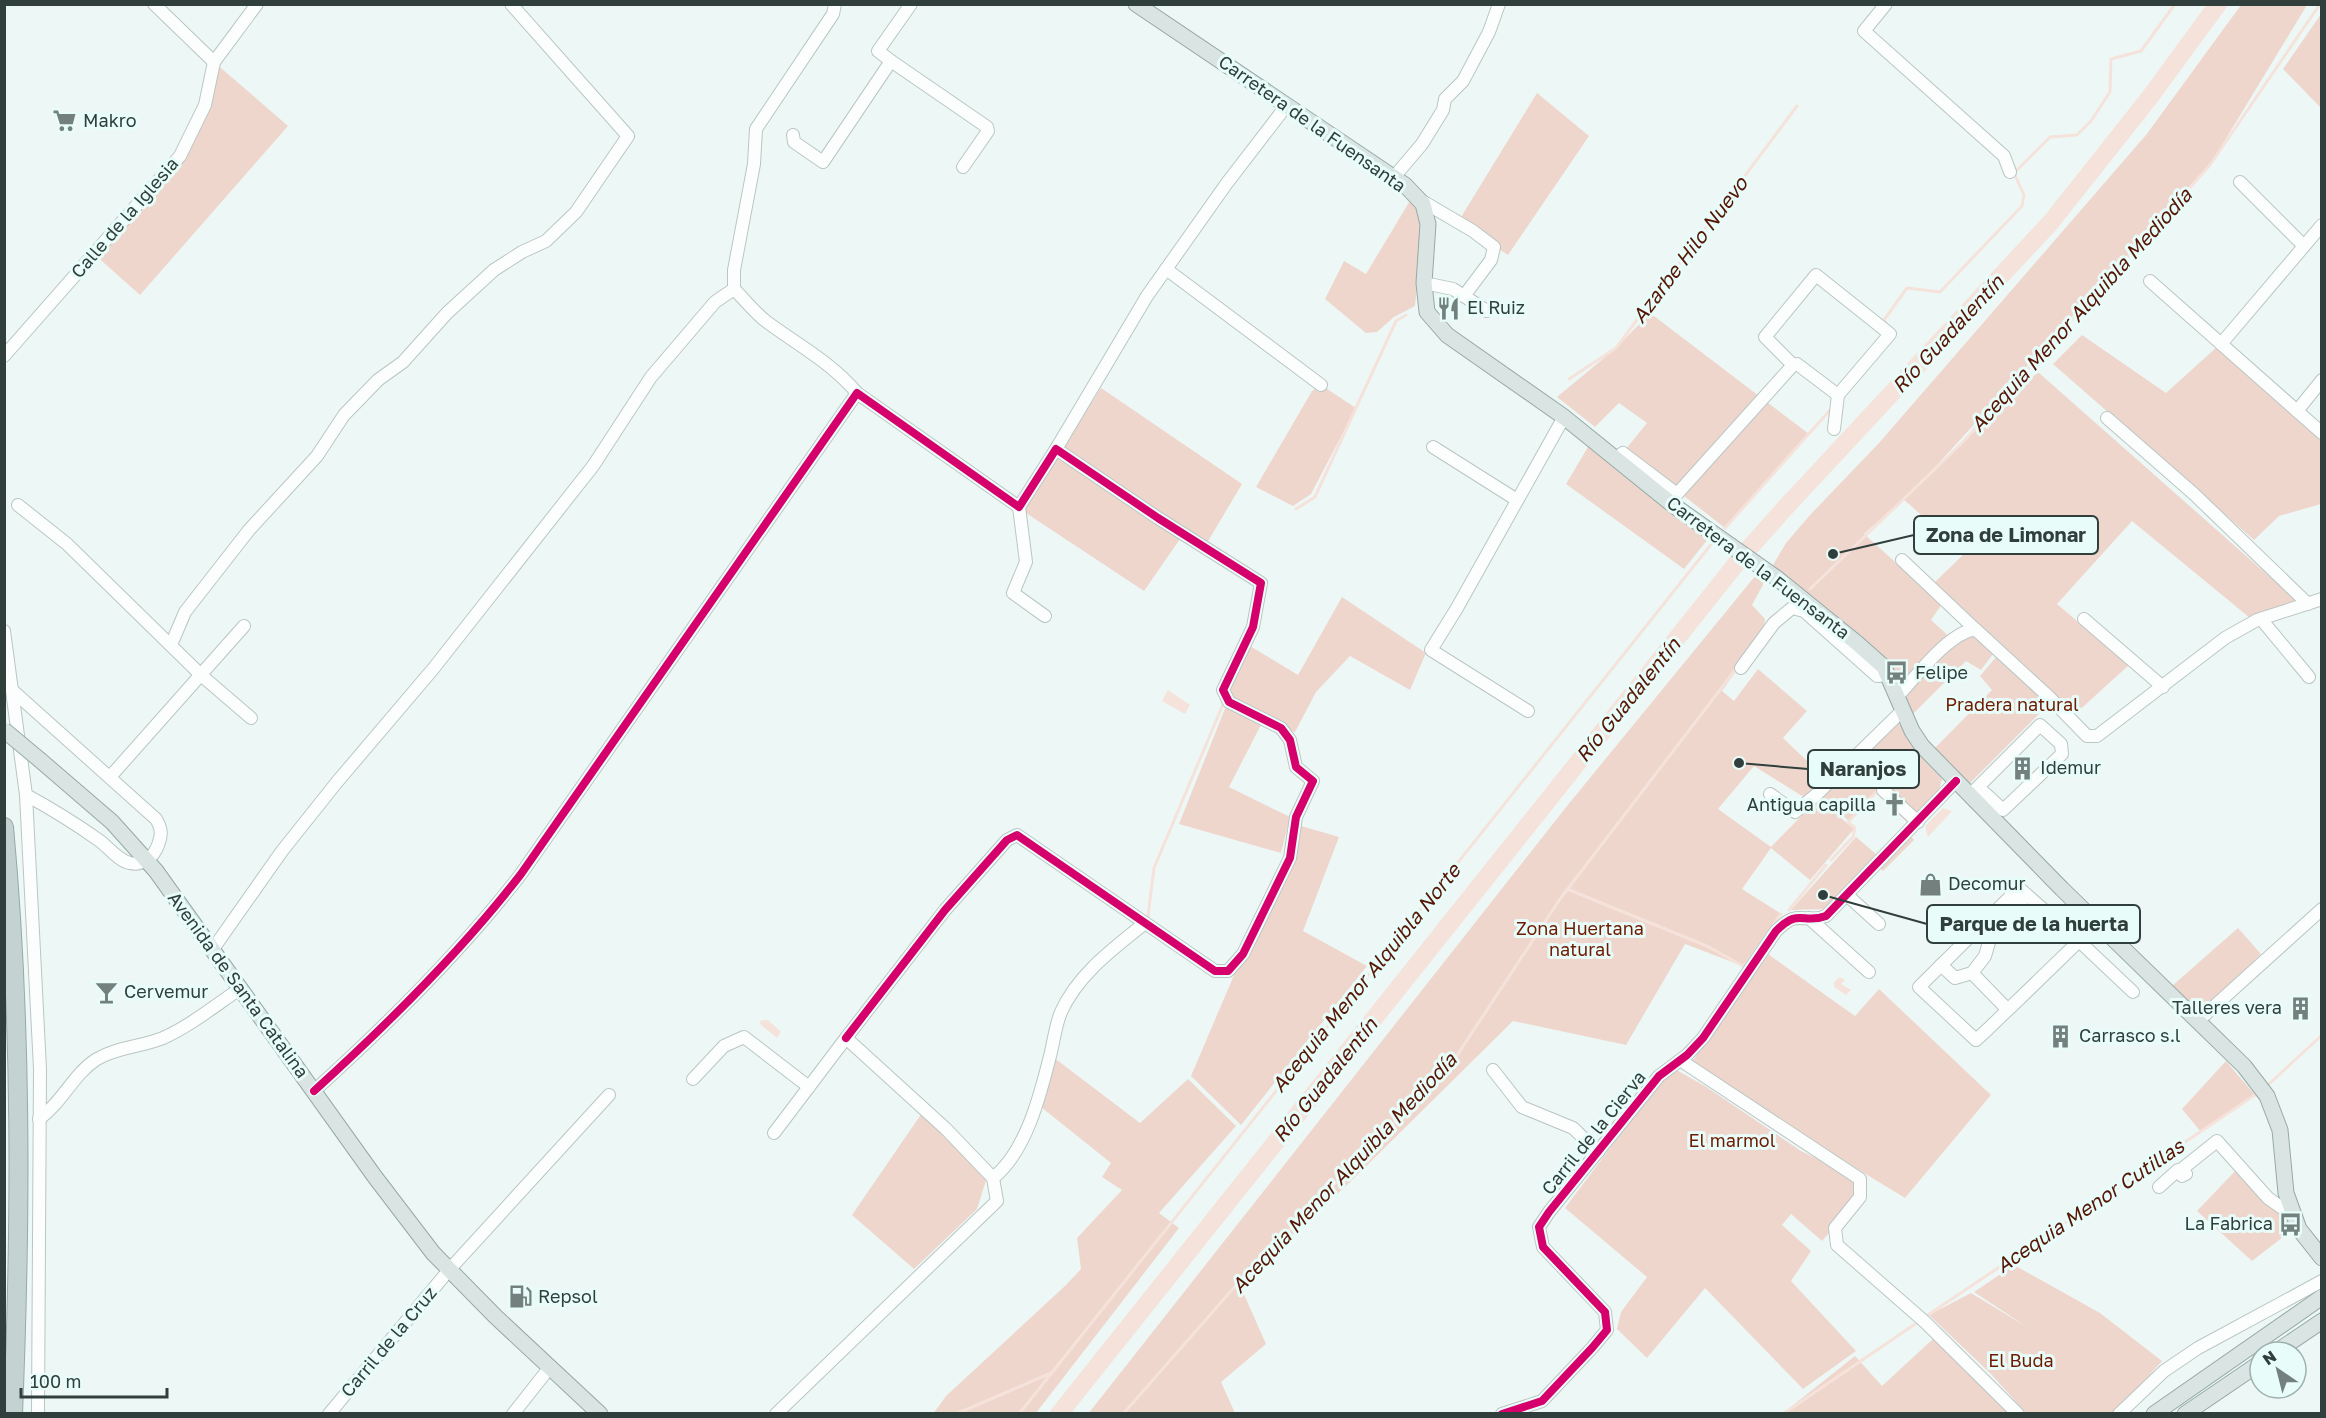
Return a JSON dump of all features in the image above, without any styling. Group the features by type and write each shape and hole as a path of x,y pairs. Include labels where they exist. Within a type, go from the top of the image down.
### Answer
{"highway":[{"path":"4,827 14,975 19,1144 18,1292 13,1413"}],"main road":[{"name":"Carretera de la Fuensanta","path":"1136,4 1405,184 1423,204 1428,224 1424,283 1426,312 1447,335 1564,417 1673,505 1778,579 1884,667 1922,746 1956,781 1974,791 2098,923 2244,1066 2266,1096 2280,1130 2286,1193 2299,1229 2322,1258"},
{"name":"Avenida de Santa Catalina","path":"4,730 112,822 147,860 213,948 414,1229 449,1270 600,1413"},
{"path":"2154,1413 2322,1297"},
{"path":"2294,1340 2322,1321"},
{"path":"2185,1413 2248,1371"}],"street":[{"path":"154,4 214,62"},
{"name":"Calle de la Iglesia","path":"4,356 180,156 205,105 214,62 257,4"},
{"path":"171,645 185,612 249,530 317,456 344,415 378,380 403,362 447,313 494,270 522,252 546,241 576,213 628,136 511,4"},
{"path":"835,4 833,14 756,129 754,164 734,270 734,289 765,320 816,356 846,380 857,393 1019,507"},
{"path":"911,4 878,51 987,127 988,131 963,167"},
{"path":"1394,177 1422,144 1443,110 1445,99 1463,81 1489,32 1499,4"},
{"path":"1886,4 1864,31 2004,156 2010,172"},
{"path":"793,135 794,142 823,162 891,61"},
{"path":"1045,616 1013,593 1026,562 1019,507 1147,296 1227,183 1287,105"},
{"path":"2240,182 2304,246"},
{"path":"1416,197 1473,231 1494,247 1491,260 1464,296"},
{"path":"2221,344 2322,225"},
{"path":"1166,269 1321,385"},
{"path":"1834,429 1838,395 1890,334 1816,275 1765,337 1793,365 1797,364 1838,395"},
{"path":"2150,281 2322,433"},
{"path":"1424,283 1453,289 1486,311"},
{"path":"213,948 289,843 337,782 433,669 593,466 651,377 715,303 734,289"},
{"path":"1616,459 1623,453 1677,494 1793,365"},
{"path":"2297,411 2322,380"},
{"path":"314,1091 427,982 480,926 514,883 857,393"},
{"path":"1528,711 1431,650 1564,417"},
{"path":"2107,418 2194,494 2308,604"},
{"path":"1433,447 1517,500"},
{"path":"774,1133 945,910 1007,840 1017,835 1215,971 1228,971 1243,954 1290,858 1296,817 1313,781 1296,767 1290,740 1281,728 1229,702 1223,690 1253,627 1261,583 1158,518 1056,449"},
{"path":"18,505 67,544 201,675 251,718"},
{"path":"1902,560 2087,736 2097,736 2225,638 2261,619 2322,599"},
{"path":"1741,668 1774,623 1792,608 1804,611 1877,676 1888,675"},
{"path":"2084,619 2163,687"},
{"path":"2261,619 2309,677"},
{"path":"110,777 244,626"},
{"path":"1770,794 1795,812 1816,795 1900,703 1950,641 1965,631 1975,629"},
{"path":"4,631 26,795 40,1069 38,1413"},
{"path":"13,691 146,809 161,827 161,839 157,850 147,860 138,864 123,861 103,843 60,813 26,795"},
{"path":"2040,725 2061,744 2062,754 2004,810 1974,791 2040,725"},
{"name":"Carril de la Cierva","path":"1502,1413 1542,1401 1607,1330 1605,1312 1543,1247 1539,1227 1549,1212 1659,1076 1703,1038 1785,921 1797,917 1818,920 1826,916 1848,896 1956,781"},
{"path":"1883,790 1918,822"},
{"path":"2098,923 2079,941 1976,1040 1919,987 2019,888 2079,941 2133,992"},
{"path":"1941,965 1955,978 1972,973 1985,956 1992,932 2027,895"},
{"path":"1848,896 1879,924"},
{"path":"2198,1021 2322,909"},
{"path":"1809,918 1869,972"},
{"path":"993,1178 1001,1171 1030,1126 1061,1012 1077,985 1106,954 1145,922"},
{"path":"1972,973 2008,1010 2079,941"},
{"path":"39,1119 62,1099 82,1070 90,1063 110,1052 165,1038 241,988"},
{"path":"693,1079 724,1046 744,1037 809,1087"},
{"path":"776,1413 997,1202 993,1178 946,1129 846,1038"},
{"path":"1680,1060 1860,1179 1860,1197 1835,1228 1837,1245 1925,1322 1988,1381 2018,1413"},
{"path":"1493,1070 1522,1107 1573,1128 1598,1152"},
{"name":"Carril de la Cruz","path":"329,1413 449,1270 609,1095"},
{"path":"2159,1186 2178,1170 2182,1176 2186,1174 2182,1169 2217,1141 2268,1198 2295,1217"},
{"path":"2119,1413 2164,1371 2198,1348 2322,1281"},
{"path":"513,1413 550,1367"}],"green space":[{"path":"2241,5 2307,5 2210,165 1929,474 2038,372 2296,600 2250,618 2132,521 2057,604 2129,665 2074,715 1934,583 1965,553 1903,499 1864,534 1942,604 1931,620 1952,639 1901,685 1885,661 1773,565 1786,543 1810,515 1879,443 2146,135"},
{"path":"2321,14 2321,108 2283,69"},
{"path":"214,62 288,126 140,295 94,254 180,156 205,105"},
{"path":"1537,93 1589,136 1508,255 1458,222"},
{"path":"1411,199 1421,218 1422,240 1415,306 1394,317 1377,332 1366,333 1325,299 1344,261 1366,274"},
{"path":"1650,313 1809,434 1725,528 1625,450 1647,423 1619,403 1595,427 1557,397 1616,348"},
{"path":"2082,335 2166,393 2218,346 2321,438 2321,504 2279,516 2254,540 2053,364"},
{"path":"1321,385 1356,408 1311,494 1293,506 1256,487 1312,391"},
{"path":"1101,388 1242,484 1207,543 1063,448"},
{"path":"1588,447 1708,539 1684,569 1566,484"},
{"path":"1057,458 1180,539 1144,591 1023,511"},
{"name":"Zona Huertana natural","path":"1756,575 1765,581 1752,605 1765,619 1764,632 1722,691 1734,701 1758,669 1807,711 1783,738 1825,778 1810,801 1754,766 1718,809 1771,847 1818,799 1854,829 1810,880 1771,848 1742,889 1780,913 1743,966 1685,944 1626,1045 1513,1021 1346,1186 1239,1283 1266,1344 1221,1382 1235,1413 1088,1414 1567,806"},
{"path":"1342,597 1426,653 1410,690 1350,656 1316,692 1295,732 1281,728 1229,702 1223,690 1245,643 1298,675"},
{"path":"1975,635 1993,654 1981,670 1966,661 1913,714 1904,697 1958,639"},
{"name":"Pradera natural","path":"1997,656 2049,704 1968,785 1934,749 1992,690 1980,676"},
{"path":"1226,706 1262,723 1229,787 1290,817 1281,853 1179,824"},
{"path":"1896,719 1919,755 1942,779 1939,790 1908,823 1876,793 1849,821 1821,797"},
{"path":"1298,825 1339,837 1303,931 1367,966 1241,1125 1191,1076"},
{"path":"1911,836 1914,840 1883,871 1880,868"},
{"path":"1856,837 1877,855 1827,909 1791,910"},
{"path":"2238,928 2261,954 2201,1018 2172,986"},
{"path":"1768,954 1855,1016 1879,989 1991,1095 1905,1198 1689,1066"},
{"path":"1053,1057 1140,1123 1188,1079 1236,1126 1159,1213 1179,1228 1036,1413 933,1414 946,1396 1081,1269 1077,1238 1122,1190 1102,1177 1111,1163 1041,1107"},
{"path":"2226,1061 2255,1095 2201,1132 2182,1109"},
{"name":"El marmol","path":"1671,1067 1705,1086 1801,1151 1860,1179 1857,1201 1822,1241 1791,1214 1782,1225 1811,1251 1791,1281 1856,1351 1803,1389 1705,1288 1647,1358 1617,1329 1621,1312 1647,1277 1565,1208"},
{"path":"922,1113 987,1177 977,1209 914,1269 852,1215"},
{"path":"2237,1169 2286,1216 2291,1231 2252,1261 2197,1211"},
{"name":"El Buda","path":"2014,1265 2100,1313 2162,1361 2115,1413 2026,1413 1991,1374 1929,1315 1971,1293 2027,1327 1974,1292"},
{"path":"1934,1338 2011,1414 1782,1414 1855,1356 1882,1386"}],"shaded area":[{"path":"1168,690 1190,705 1185,714 1162,701"},
{"path":"1943,808 1952,811 1928,837 1925,826"},
{"path":"1840,977 1845,980 1841,984 1851,990 1846,995 1834,987 1834,982"},
{"path":"763,1020 768,1020 781,1032 777,1038 760,1024"}],"waterway":[{"name":"Acequia Menor Alquibla Norte","path":"1887,325 1884,320 1907,288 1940,292 2022,206 2024,195 2014,173 2050,137 2077,135 2091,121 2110,92 2111,59 2141,51 2175,4"},
{"name":"Río Guadalentín","path":"1059,1414 1744,554 2051,222 2150,97 2218,4"},
{"name":"Acequia Menor Alquibla Mediodía","path":"1810,589 1963,442 2210,165 2320,4"},
{"name":"Azarbe Hilo Nuevo","path":"1569,379 1616,348 1797,106"},
{"name":"Azarbe Hilo Nuevo","path":"1296,509 1315,497 1396,321 1406,315"},
{"name":"Acequia Menor Alquibla Norte","path":"1725,528 1831,409"},
{"name":"Acequia Menor Alquibla Norte","path":"1019,1414 1713,542"},
{"name":"Acequia Menor Alquibla Mediodía","path":"1123,1414 1238,1283 1452,1063 1560,899 1736,669"},
{"name":"Azarbe Hilo Nuevo","path":"1148,916 1154,868 1224,702"},
{"path":"1882,786 1913,755"},
{"path":"1831,860 1853,837 1855,828 1848,822 1879,789"},
{"path":"1789,910 1826,865"},
{"path":"1567,889 1707,946 1743,966 1750,959"},
{"path":"1771,928 1781,914"},
{"name":"Acequia Menor Cutillas","path":"2269,1084 2322,1035"},
{"name":"Acequia Menor Cutillas","path":"1925,1317 2255,1095"},
{"name":"Acequia Menor Cutillas","path":"1783,1414 1918,1322"},
{"path":"956,1414 1051,1373"}],"cycle path":[{"path":"314,1091 369,1040 448,960 521,874 857,393 1019,507 1056,449 1158,518 1261,583 1253,627 1223,690 1229,702 1281,728 1290,740 1296,767 1313,781 1296,817 1290,858 1243,954 1228,971 1215,971 1017,835 1007,840 945,910 846,1038"},
{"path":"1502,1414 1542,1401 1607,1330 1605,1312 1543,1247 1539,1227 1549,1212 1659,1076 1687,1055 1703,1038 1776,931 1796,918 1811,919 1826,916 1956,781"}],"place":[{"name":"Makro","path":"65,121"},
{"name":"El Ruiz","path":"1449,308"},
{"name":"Zona de Limonar","path":"1833,554"},
{"name":"Felipe","path":"1897,673"},
{"name":"Naranjos","path":"1739,763"},
{"name":"Idemur","path":"2022,768"},
{"name":"Antigua capilla","path":"1894,805"},
{"name":"Decomur","path":"1930,884"},
{"name":"Parque de la huerta","path":"1823,895"},
{"name":"Cervemur","path":"106,992"},
{"name":"Talleres vera","path":"2300,1008"},
{"name":"Carrasco s.l","path":"2061,1036"},
{"name":"La Fabrica","path":"2291,1224"},
{"name":"Repsol","path":"520,1297"}]}
